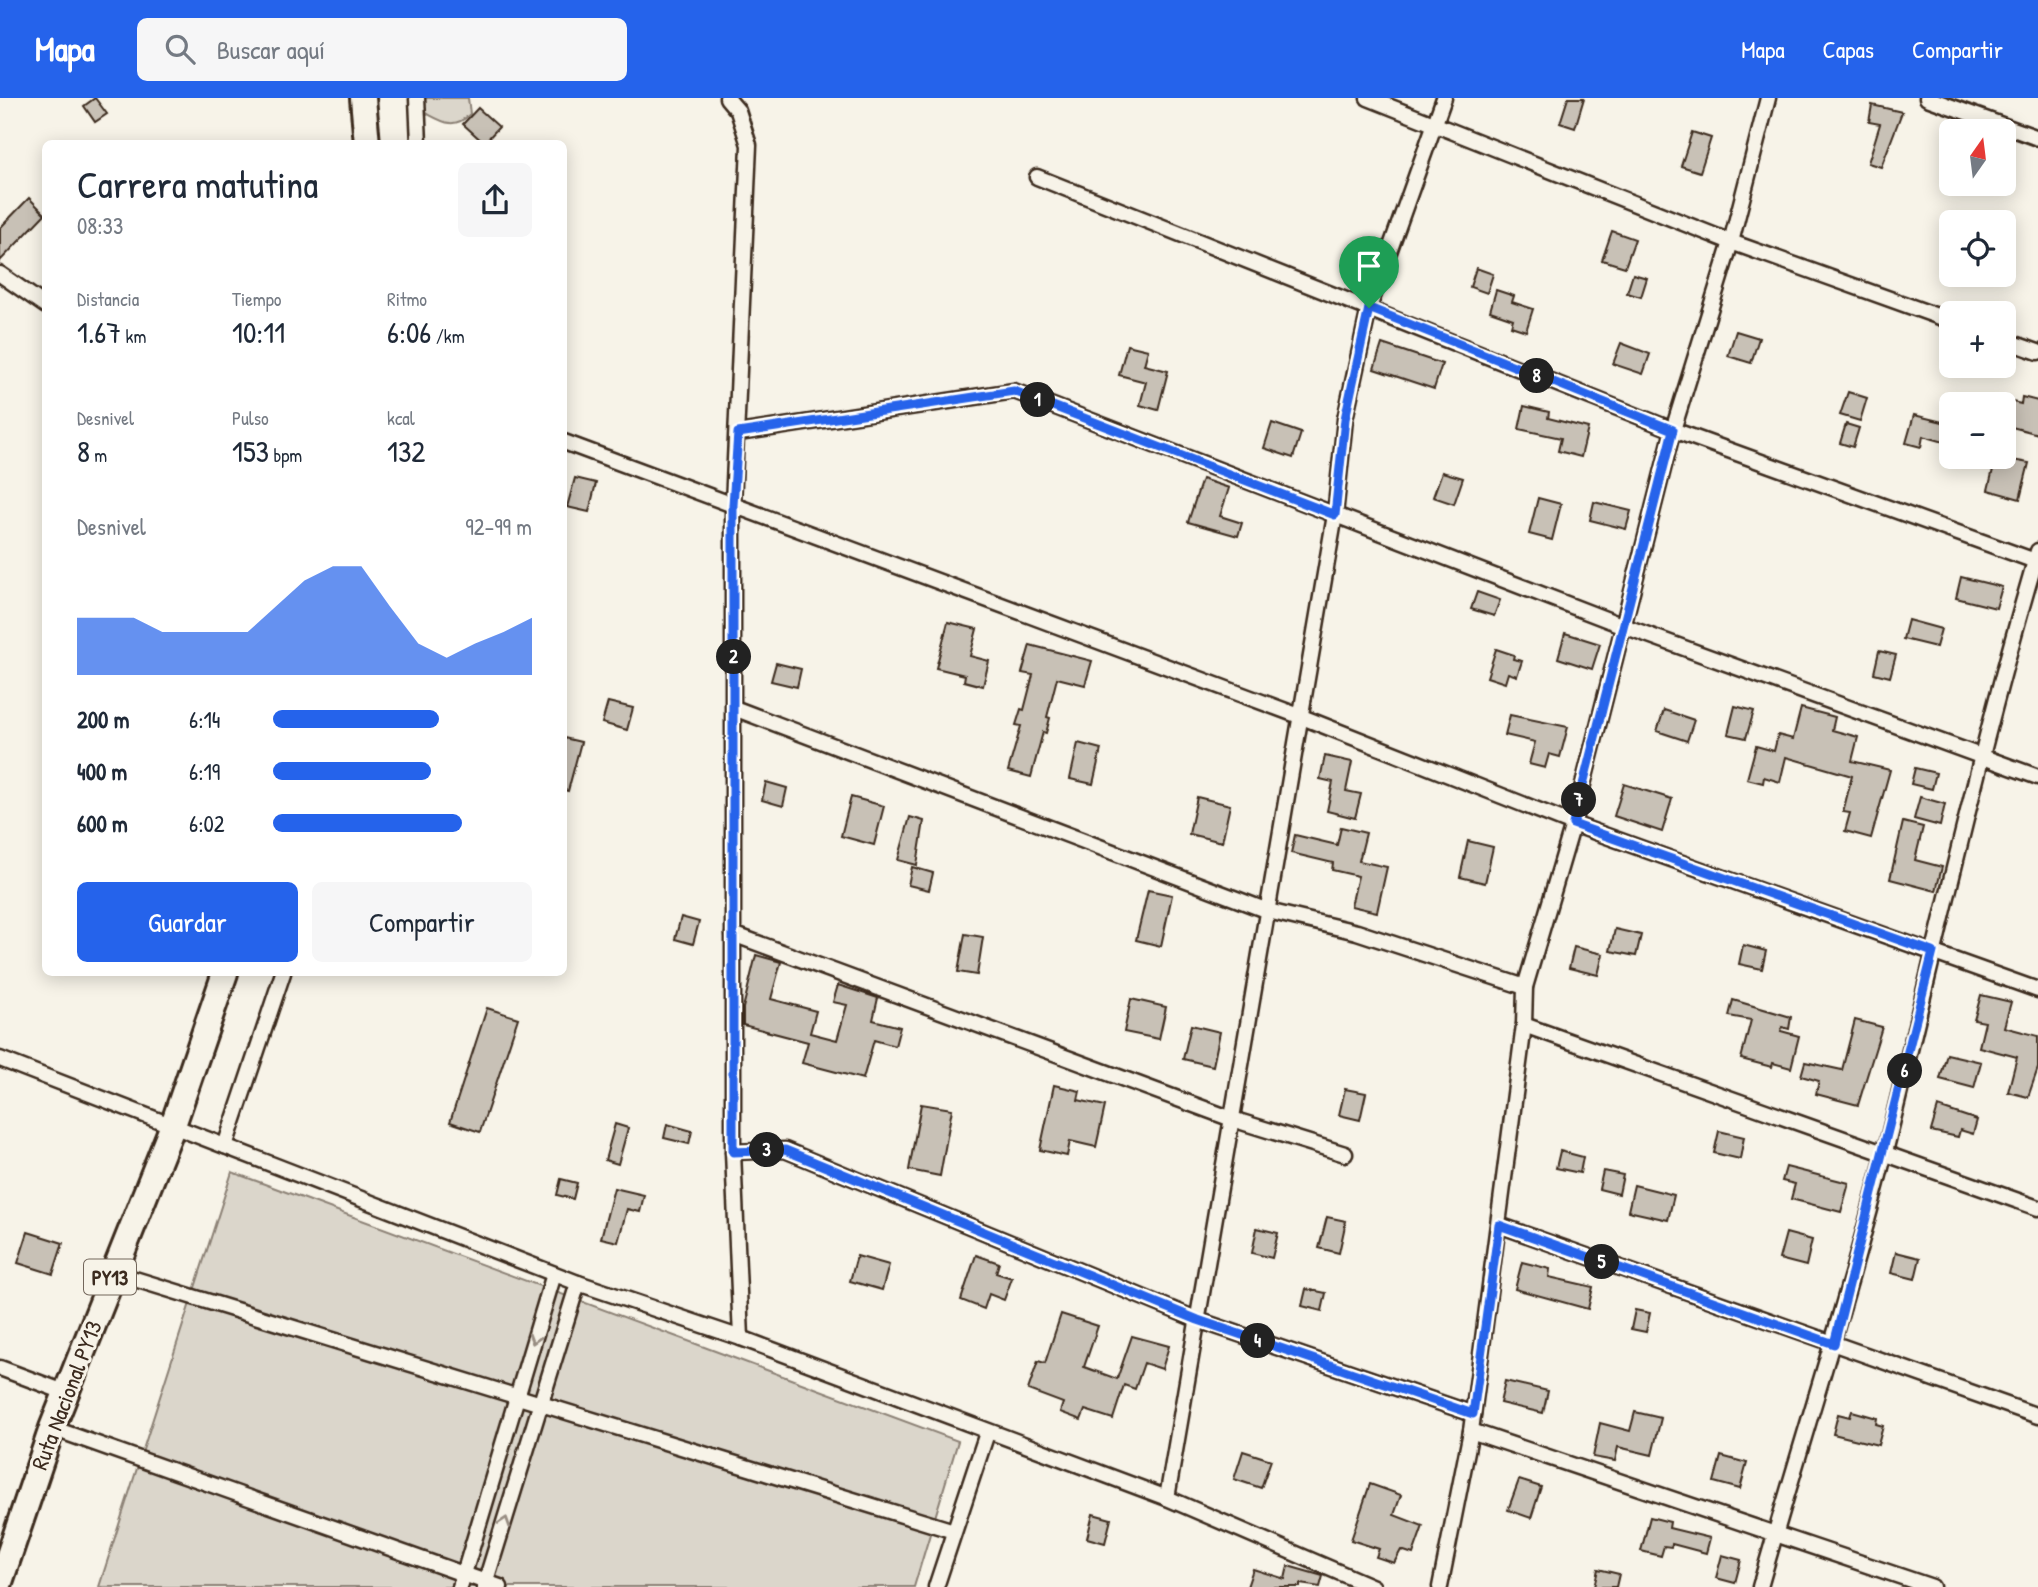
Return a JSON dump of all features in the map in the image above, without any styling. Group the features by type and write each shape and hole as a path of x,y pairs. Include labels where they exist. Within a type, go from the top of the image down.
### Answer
{"highway":[{"path":"363,98 368,140"},
{"name":"Ruta Nacional PY13","path":"0,1582 52,1428 112,1272 173,1125 224,976"}],"street":[{"path":"417,98 419,140"},
{"path":"727,98 738,111 749,145 733,505 733,1152 741,1338"},
{"path":"1368,98 1731,242 1939,317"},
{"path":"1167,1498 1302,716 1335,515 1345,419 1369,308 1444,98"},
{"path":"1440,1587 1471,1431 1524,1025 1525,987 1573,824 1621,625 1673,430 1731,242 1768,98"},
{"path":"1927,98 2038,138"},
{"path":"1037,177 1673,430 2037,558 1982,756 1885,1154 1834,1344 1760,1587"},
{"path":"0,274 42,303"},
{"path":"2016,344 2038,352"},
{"path":"738,433 1014,391 1621,625 2038,777"},
{"path":"567,443 1302,716 1573,824 2038,990"},
{"path":"734,708 1268,911 1357,932 1525,987"},
{"path":"733,934 1232,1119 1345,1154"},
{"path":"225,1146 282,976"},
{"path":"1524,1025 2038,1208"},
{"path":"0,1059 554,1274 741,1338 987,1433 1167,1498 1373,1587"},
{"path":"733,1152 785,1150 1198,1320 1473,1414"},
{"path":"1499,1225 2038,1416"},
{"path":"112,1272 954,1531"},
{"path":"461,1581 554,1274"},
{"path":"485,1585 578,1283"},
{"path":"0,1368 67,1393"},
{"path":"52,1428 461,1581 500,1587"},
{"path":"1471,1431 1932,1587"},
{"path":"936,1587 987,1433"}],"shaded area":[{"path":"421,98 468,98 470,114 459,122 448,123 426,113"},
{"path":"232,1172 958,1441 914,1587 99,1587"}],"building":[{"path":"95,98 107,114 95,122 84,106"},
{"path":"1568,98 1584,98 1575,128 1560,123"},
{"path":"1872,105 1902,112 1881,167 1868,163 1880,124 1869,122"},
{"path":"478,108 499,127 487,140 481,140 463,124"},
{"path":"1692,132 1711,138 1700,172 1681,166"},
{"path":"29,198 42,211 42,217 0,261 0,228"},
{"path":"1612,231 1635,239 1625,267 1602,260"},
{"path":"1476,268 1493,274 1487,293 1470,287"},
{"path":"1633,274 1647,278 1641,297 1627,293"},
{"path":"1496,290 1514,296 1512,302 1533,309 1526,331 1511,326 1513,319 1490,311"},
{"path":"1736,331 1759,338 1751,363 1728,356"},
{"path":"1621,343 1650,354 1643,374 1613,364"},
{"path":"1382,344 1442,364 1434,389 1374,369"},
{"path":"1127,345 1148,350 1144,365 1168,371 1158,410 1140,405 1146,382 1119,375"},
{"path":"1848,392 1867,398 1860,421 1840,415"},
{"path":"2022,397 2038,401 2038,434 2016,428 2016,403 2021,404"},
{"path":"1524,406 1549,412 1548,418 1588,428 1581,457 1558,451 1561,438 1519,429"},
{"path":"1914,415 1939,421 1939,441 1923,436 1921,447 1906,443"},
{"path":"1272,423 1301,433 1293,458 1264,448"},
{"path":"1846,424 1859,428 1853,447 1840,443"},
{"path":"2016,461 2029,463 2020,499 1988,490 1993,469 2016,469"},
{"path":"1442,472 1463,478 1454,504 1433,497"},
{"path":"575,478 596,483 589,512 567,507"},
{"path":"1202,479 1229,488 1220,516 1242,523 1238,536 1188,522"},
{"path":"1538,498 1561,504 1552,540 1529,534"},
{"path":"1594,502 1631,511 1626,529 1590,520"},
{"path":"1961,577 2002,587 1996,608 1956,598"},
{"path":"1477,592 1500,600 1494,616 1471,609"},
{"path":"1908,620 1941,629 1936,647 1903,639"},
{"path":"948,622 977,629 970,656 989,661 983,686 964,681 965,675 936,668"},
{"path":"1565,633 1600,644 1592,669 1558,658"},
{"path":"1030,645 1092,661 1085,685 1057,678 1047,717 1050,718 1046,733 1043,732 1031,777 1008,771 1021,726 1016,725 1021,709 1024,710 1033,675 1022,673"},
{"path":"1496,649 1522,661 1517,676 1508,673 1505,683 1487,677"},
{"path":"1879,651 1896,655 1890,677 1874,673"},
{"path":"776,663 801,669 797,687 771,681"},
{"path":"608,702 633,708 627,730 602,723"},
{"path":"1735,706 1754,711 1746,738 1728,734"},
{"path":"1801,708 1835,717 1832,730 1858,737 1852,761 1890,770 1871,838 1845,831 1850,813 1843,812 1852,776 1786,757 1780,782 1764,777 1763,783 1747,779 1756,746 1774,751 1778,735 1793,739"},
{"path":"1664,710 1694,720 1687,741 1657,731"},
{"path":"1510,715 1568,727 1560,757 1549,754 1545,768 1529,764 1535,742 1505,735"},
{"path":"567,739 581,742 567,791"},
{"path":"1078,743 1101,749 1093,784 1070,779"},
{"path":"1325,756 1352,762 1346,791 1361,794 1355,818 1327,811 1333,782 1320,779"},
{"path":"1915,768 1936,773 1932,789 1911,784"},
{"path":"766,782 787,788 783,806 762,800"},
{"path":"1624,784 1672,799 1662,832 1614,816"},
{"path":"851,797 884,806 874,845 841,836"},
{"path":"1197,797 1230,805 1222,842 1189,834"},
{"path":"1920,797 1945,804 1940,826 1914,819"},
{"path":"910,817 924,821 917,865 898,860"},
{"path":"1903,822 1923,827 1915,860 1942,867 1936,891 1890,879"},
{"path":"1341,827 1366,833 1359,861 1387,867 1377,912 1351,906 1358,876 1332,870 1333,863 1291,853 1295,835 1337,845"},
{"path":"1468,841 1493,847 1485,883 1460,877"},
{"path":"912,867 933,873 929,890 908,885"},
{"path":"1148,890 1172,895 1161,946 1136,940"},
{"path":"681,917 699,922 693,944 675,939"},
{"path":"1615,929 1641,935 1636,956 1610,951"},
{"path":"965,934 983,937 977,975 958,972"},
{"path":"1743,945 1766,951 1762,969 1739,964"},
{"path":"1574,947 1603,954 1598,975 1569,968"},
{"path":"756,955 781,962 771,999 816,1011 810,1033 837,1040 847,1005 833,1002 838,985 878,998 873,1020 900,1027 895,1046 874,1040 863,1079 802,1063 808,1042 743,1025 743,1008"},
{"path":"1981,995 2011,1002 2004,1027 2038,1036 2038,1068 2028,1097 2008,1092 2017,1057 1979,1047 1985,1022 1974,1020"},
{"path":"1131,999 1166,1007 1159,1039 1124,1032"},
{"path":"1733,1000 1791,1017 1789,1029 1782,1027 1781,1031 1799,1036 1791,1068 1773,1063 1772,1067 1741,1059 1751,1020 1729,1016"},
{"path":"487,1008 518,1018 480,1132 450,1122"},
{"path":"1855,1020 1882,1027 1858,1105 1816,1094 1819,1081 1801,1076 1805,1062 1842,1070"},
{"path":"1191,1025 1220,1032 1213,1066 1183,1059"},
{"path":"1947,1054 1981,1062 1974,1088 1940,1079"},
{"path":"1054,1085 1080,1091 1078,1100 1105,1106 1096,1147 1070,1141 1067,1156 1040,1150"},
{"path":"1345,1089 1366,1093 1360,1120 1339,1115"},
{"path":"921,1104 952,1109 940,1176 909,1170"},
{"path":"1938,1107 1977,1120 1973,1134 1960,1130 1958,1137 1931,1131"},
{"path":"615,1124 628,1128 618,1164 605,1160"},
{"path":"667,1124 692,1131 689,1144 664,1138"},
{"path":"1719,1131 1744,1137 1740,1159 1714,1153"},
{"path":"1560,1151 1583,1157 1580,1173 1556,1168"},
{"path":"1786,1167 1849,1183 1841,1212 1791,1199 1795,1184 1782,1181"},
{"path":"1603,1171 1623,1175 1619,1194 1599,1189"},
{"path":"561,1179 577,1183 573,1199 557,1195"},
{"path":"1634,1185 1674,1195 1668,1220 1628,1211"},
{"path":"614,1188 644,1195 640,1212 627,1209 618,1242 601,1238"},
{"path":"1327,1217 1346,1221 1339,1253 1319,1248"},
{"path":"1257,1228 1278,1233 1272,1258 1252,1253"},
{"path":"28,1232 63,1243 53,1274 18,1263"},
{"path":"1786,1233 1812,1240 1806,1266 1779,1259"},
{"path":"1896,1252 1920,1258 1915,1279 1891,1273"},
{"path":"976,1255 999,1263 996,1273 1012,1278 1004,1300 989,1294 984,1309 961,1300"},
{"path":"857,1256 889,1265 882,1290 850,1281"},
{"path":"1522,1262 1550,1269 1549,1277 1593,1287 1588,1309 1515,1289"},
{"path":"1306,1289 1326,1293 1322,1311 1302,1306"},
{"path":"1635,1310 1650,1313 1646,1332 1631,1329"},
{"path":"1061,1314 1098,1326 1084,1367 1117,1379 1132,1336 1169,1346 1162,1369 1144,1363 1135,1389 1124,1385 1113,1419 1085,1410 1081,1420 1060,1412 1063,1403 1028,1390 1038,1361 1045,1363"},
{"path":"1505,1381 1548,1391 1543,1413 1500,1403"},
{"path":"1852,1411 1877,1418 1876,1424 1883,1426 1878,1445 1833,1434 1838,1414 1850,1417"},
{"path":"1635,1412 1661,1418 1652,1455 1618,1447 1615,1461 1593,1457 1600,1423 1630,1431"},
{"path":"1243,1451 1271,1460 1261,1488 1234,1479"},
{"path":"1721,1456 1747,1463 1740,1489 1714,1482"},
{"path":"1519,1480 1541,1487 1531,1518 1508,1510"},
{"path":"1370,1484 1401,1495 1394,1515 1423,1526 1413,1554 1401,1550 1394,1563 1376,1557 1379,1549 1351,1540"},
{"path":"1093,1514 1111,1519 1105,1543 1087,1538"},
{"path":"1650,1517 1670,1522 1669,1528 1710,1538 1706,1553 1672,1544 1671,1547 1664,1546 1661,1556 1641,1551"},
{"path":"1722,1555 1741,1560 1735,1583 1716,1578"},
{"path":"1288,1566 1323,1576 1320,1587 1300,1584 1300,1587 1247,1587 1253,1569 1285,1579"},
{"path":"1598,1569 1619,1574 1616,1587 1594,1587"}],"route":[{"path":"1369,308 1673,430 1621,625 1573,824 1933,952 1885,1154 1834,1344 1499,1225 1473,1414 1198,1320 785,1150 733,1152 733,505 738,433 1014,391 1335,515 1345,419 1369,308"}]}
